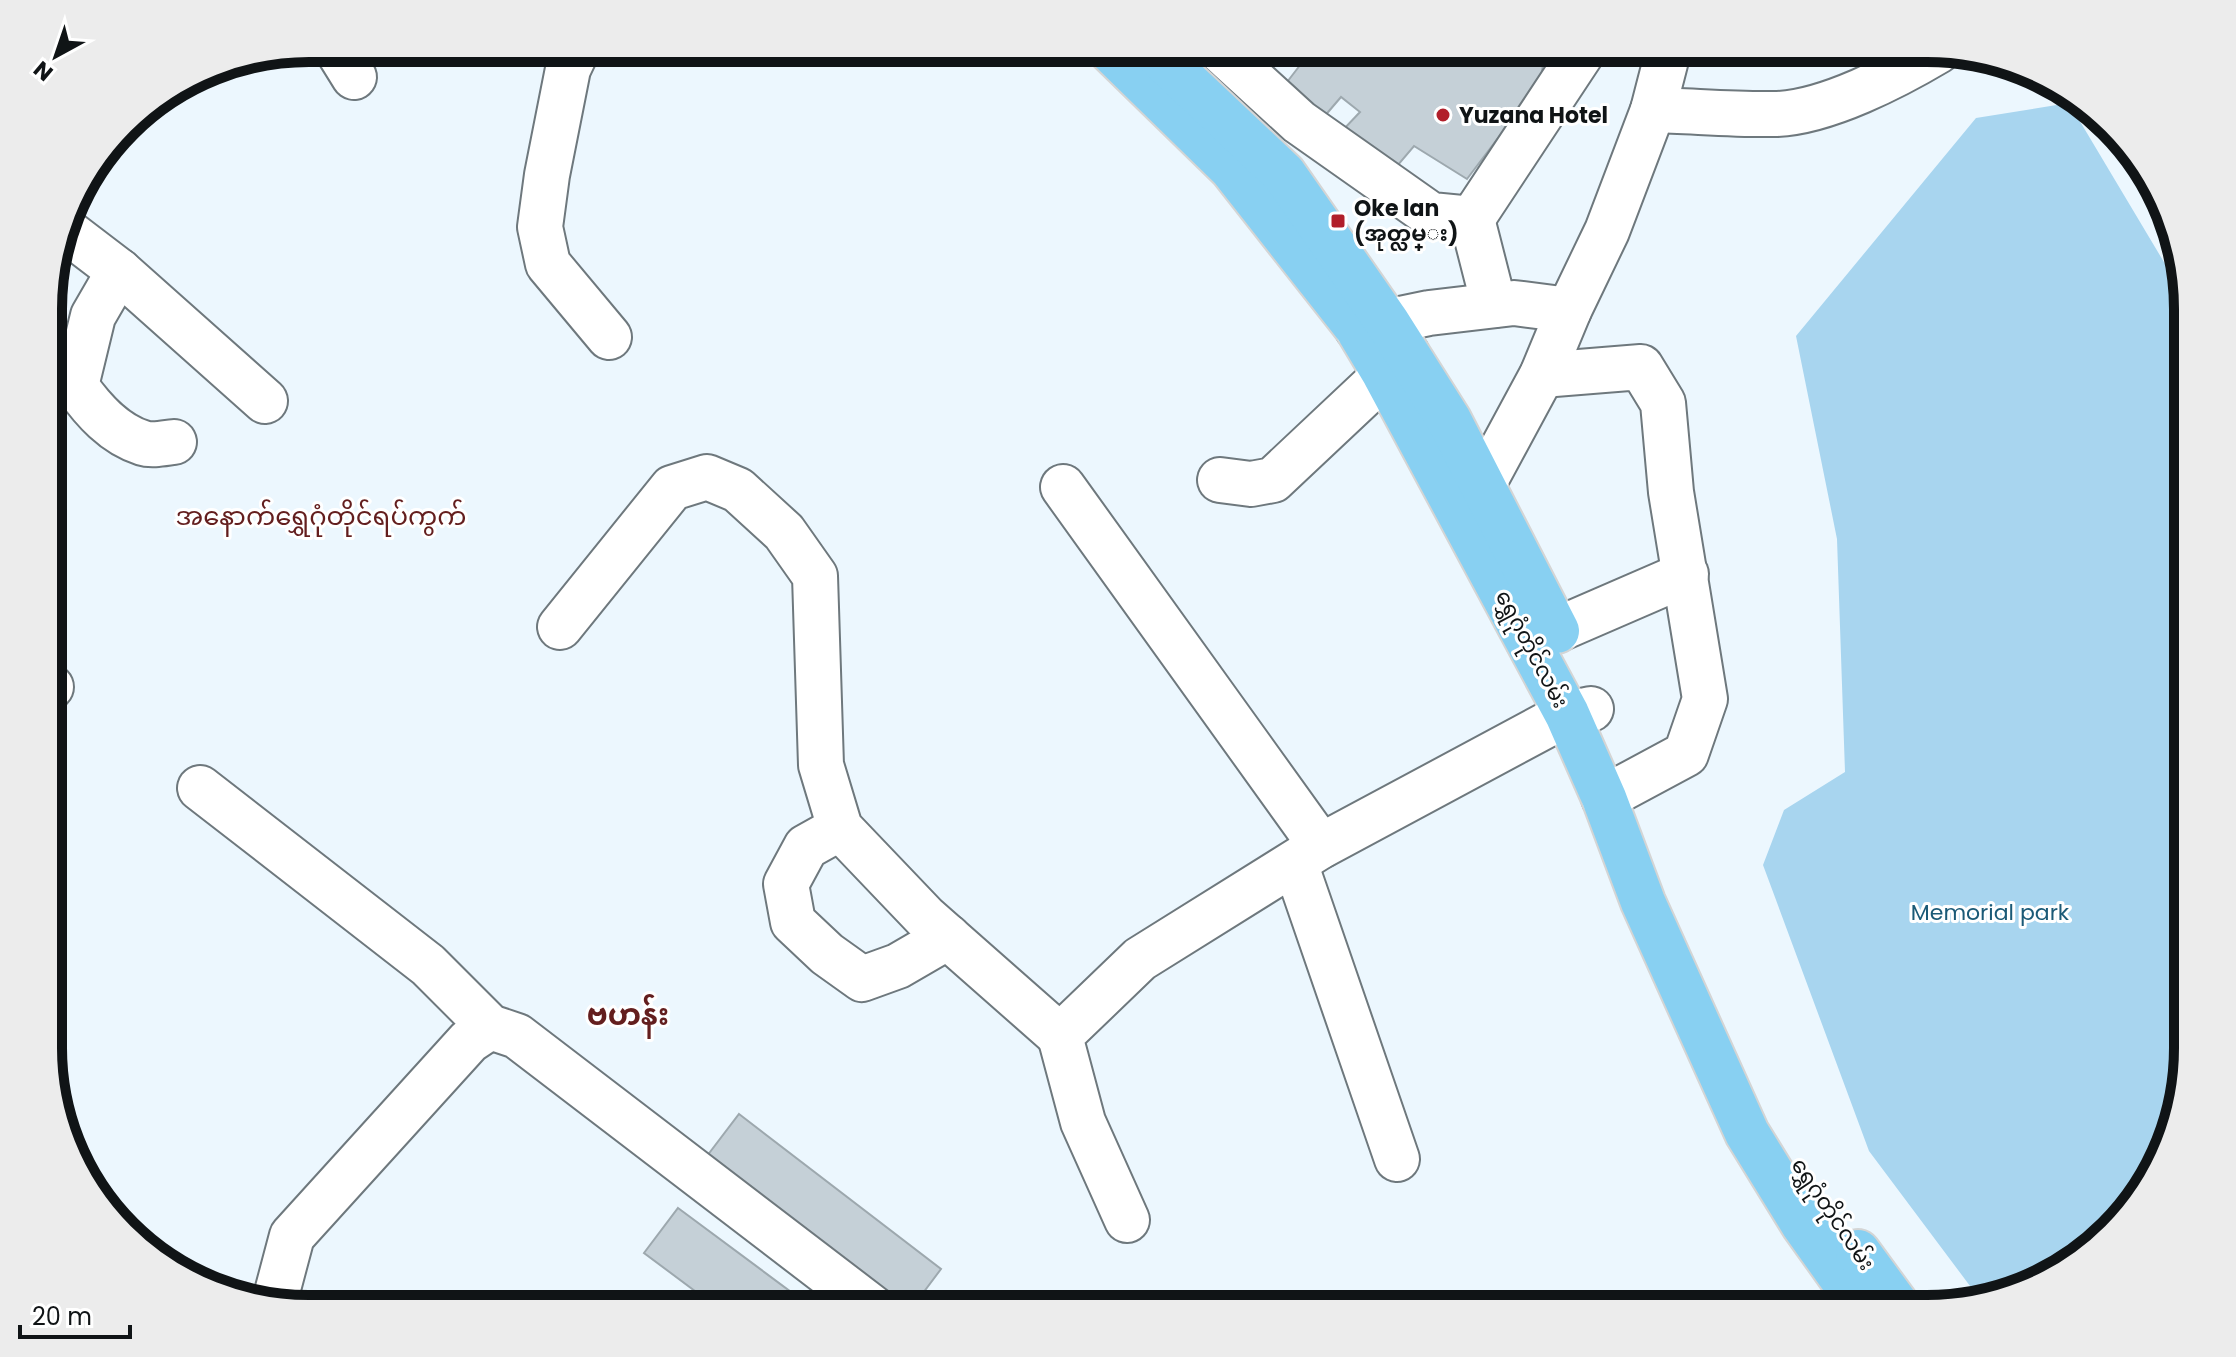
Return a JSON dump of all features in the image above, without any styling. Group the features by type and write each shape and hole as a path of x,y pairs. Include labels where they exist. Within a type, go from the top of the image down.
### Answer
{"main road":[{"name":"ရွှေဂုံတိုင်လမ်း","path":"1122,62 1231,168 1384,344"},
{"name":"ရွှေဂုံတိုင်လမ်း","path":"1166,62 1284,174 1384,344 1473,502 1579,711 1614,792 1643,902 1747,1133 1803,1224 1874,1294"}],"street":[{"path":"571,62 547,175 540,227 548,264 609,337"},
{"path":"1233,62 1299,122 1431,215 1472,219"},
{"path":"1494,305 1472,219 1576,62"},
{"path":"1473,502 1542,375 1607,231 1653,110 1665,62"},
{"path":"1653,110 1780,114 1857,92 1920,62"},
{"path":"73,236 119,271 265,401"},
{"path":"119,271 93,316 76,386 90,406 116,429 145,444 174,442"},
{"path":"1220,480 1251,484 1273,480 1384,344 1429,313 1514,303 1569,310"},
{"path":"1542,375 1641,367 1663,403 1671,492 1705,699 1686,754 1614,792"},
{"path":"560,627 672,488 707,477 738,490 784,532 815,576 821,765 840,828 948,937 1060,1036 1083,1122 1127,1220"},
{"path":"1063,487 1308,854 1397,1159"},
{"path":"1543,636 1686,574"},
{"path":"1060,1036 1140,959 1308,854 1579,711"},
{"path":"200,788 428,965 490,1027 517,1036 855,1295"},
{"path":"840,828 806,847 786,884 793,922 827,954 862,979 898,966 948,937"},
{"path":"277,1293 292,1236 469,1041 490,1027"}],"green space":[{"name":"Memorial park","path":"2064,104 2074,111 2171,273 2173,1065 2166,1112 2155,1143 2141,1172 2102,1223 2051,1262 2022,1276 1973,1290 1869,1151 1763,865 1784,810 1845,772 1837,539 1796,336 1976,118"}],"building":[{"name":"Yuzana Hotel","path":"1302,62 1543,62 1538,100 1525,121 1508,125 1467,179 1414,146 1392,172 1340,133 1360,112 1341,97 1323,118 1284,86"},
{"path":"739,1114 941,1269 922,1295 886,1295 707,1156"},
{"path":"678,1208 795,1295 700,1295 644,1253"}],"place":[{"name":"Yuzana Hotel","path":"1443,115"},
{"name":"Oke lan (အုတ္လမ္း)","path":"1338,221"}],"district":[{"name":"အနောက်ရွှေဂုံတိုင်ရပ်ကွက်","path":"321,516"},
{"name":"ဗဟန်း","path":"628,1014"}]}
